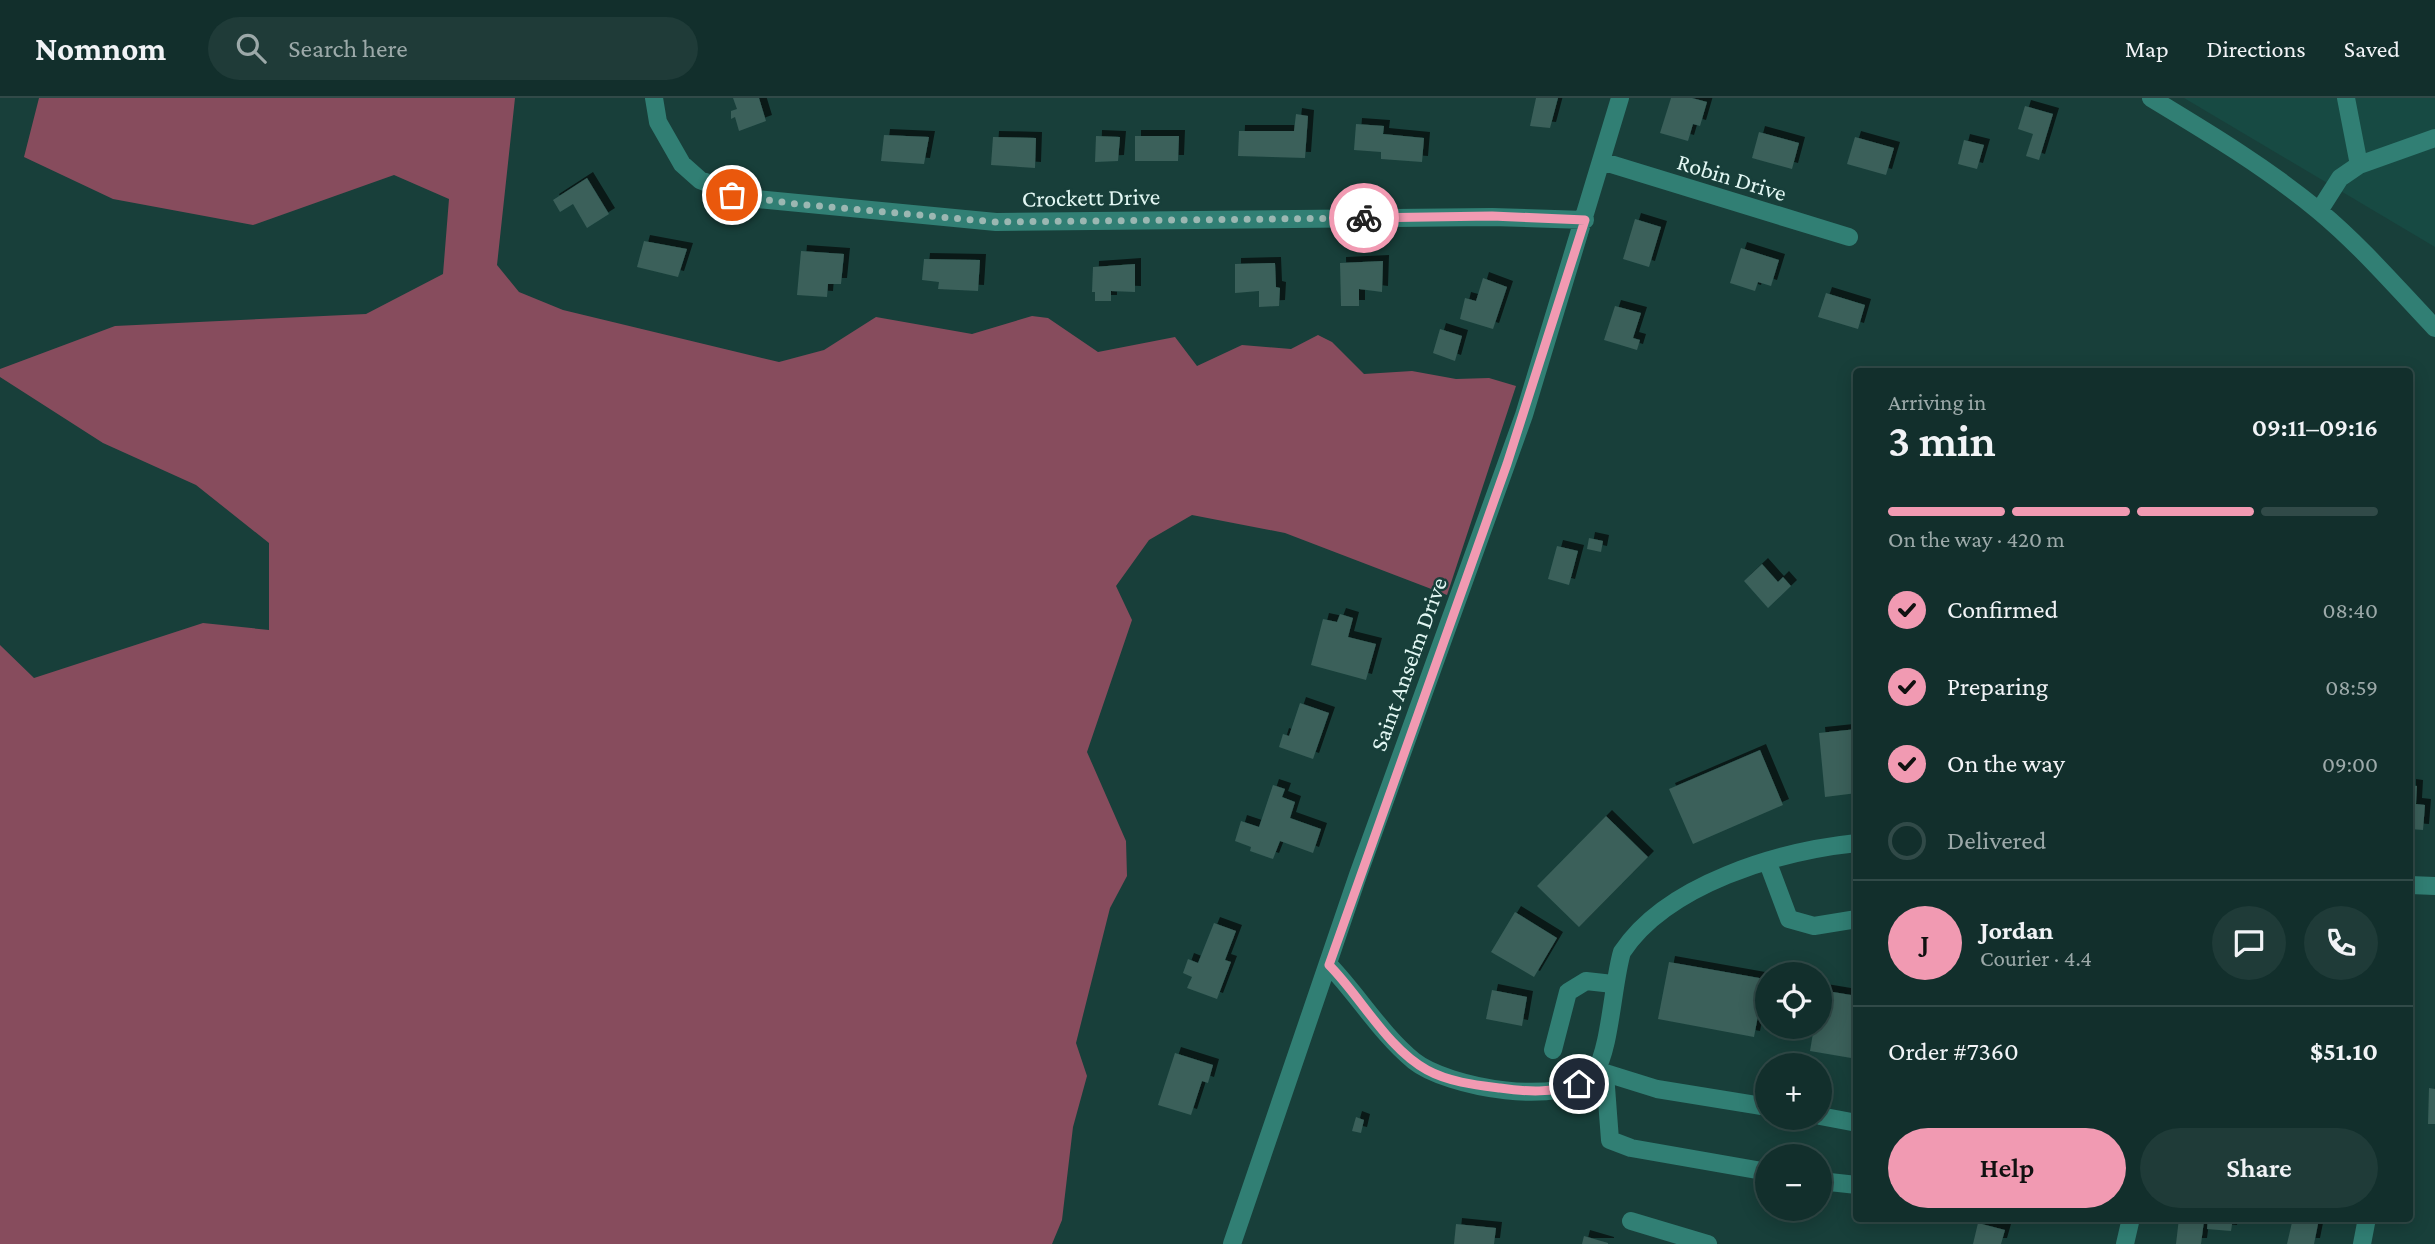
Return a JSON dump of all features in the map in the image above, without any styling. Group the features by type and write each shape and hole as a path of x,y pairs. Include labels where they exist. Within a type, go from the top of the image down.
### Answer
{"street":[{"name":"Crockett Drive","path":"654,98 658,122 682,163 700,180 746,198 996,222 1492,216 1585,220"},
{"name":"Saint Anselm Drive","path":"1232,1244 1507,464 1585,220 1620,98"},
{"path":"2151,98 2259,166 2319,211 2354,243 2435,328"},
{"path":"2346,98 2359,165"},
{"path":"2319,211 2340,178 2359,165 2435,138"},
{"name":"Robin Drive","path":"1601,161 1849,237"},
{"path":"1755,1170 1631,1148 1610,1140 1601,1072 1614,984 1622,952 1633,935 1661,911 1691,892 1768,863 1809,851 1853,844"},
{"path":"1768,863 1789,919 1814,926 1853,920"},
{"path":"2413,885 2435,886"},
{"path":"1329,965 1398,1046 1428,1071 1443,1077 1536,1093 1579,1084 1601,1072 1657,1089 1755,1105"},
{"path":"1553,1049 1568,992 1586,981 1614,984"},
{"path":"1832,1118 1853,1122"},
{"path":"1832,1182 1853,1185"},
{"path":"1631,1222 1670,1239 1708,1244"},
{"path":"2125,1244 2130,1222"},
{"path":"2362,1244 2366,1222"}],"shaded area":[{"path":"39,98 515,98 497,265 519,292 563,310 779,362 824,350 876,317 972,334 1032,316 1048,318 1098,352 1175,337 1197,366 1242,345 1291,349 1318,335 1332,342 1364,374 1412,371 1456,379 1489,378 1516,386 1447,595 1285,533 1192,515 1149,540 1116,586 1132,620 1087,752 1126,841 1127,876 1110,908 1076,1043 1087,1076 1073,1127 1062,1220 1052,1244 0,1244 0,645 34,678 203,623 269,630 269,543 196,485 103,443 0,377 0,369 115,326 366,314 443,274 449,199 394,175 253,225 113,199 24,157"},
{"path":"2184,98 2435,98 2435,247"}],"building":[{"path":"733,98 759,98 766,121 739,131 735,117 731,119 731,111 737,109"},
{"path":"1536,98 1558,98 1550,128 1530,126"},
{"path":"1671,98 1692,98 1707,102 1700,126 1693,124 1688,141 1660,133"},
{"path":"2025,106 2053,114 2039,160 2026,156 2033,134 2018,129"},
{"path":"1296,114 1308,116 1305,158 1238,156 1239,131 1294,131"},
{"path":"1356,124 1384,126 1383,134 1424,138 1422,162 1381,159 1381,152 1354,150"},
{"path":"1759,132 1799,143 1792,169 1752,158"},
{"path":"884,135 929,137 924,164 881,161"},
{"path":"1096,136 1120,137 1118,161 1095,162"},
{"path":"1135,136 1179,136 1178,161 1135,161"},
{"path":"993,137 1036,138 1035,168 991,165"},
{"path":"1855,137 1894,148 1886,175 1847,164"},
{"path":"1964,140 1984,145 1977,169 1958,164"},
{"path":"587,178 609,214 587,228 573,204 560,212 553,200"},
{"path":"1635,219 1661,227 1649,267 1623,259"},
{"path":"644,241 687,249 678,277 637,267"},
{"path":"1741,248 1779,260 1771,286 1758,282 1755,291 1730,283"},
{"path":"801,251 844,254 841,284 828,284 827,297 797,295"},
{"path":"924,259 980,260 978,291 938,289 939,282 922,280"},
{"path":"1383,261 1382,292 1359,289 1359,306 1341,306 1340,263"},
{"path":"1275,263 1276,287 1280,288 1279,306 1259,307 1259,291 1235,293 1235,264"},
{"path":"1135,264 1135,292 1111,291 1111,301 1095,301 1095,292 1092,292 1093,267"},
{"path":"1483,278 1507,287 1493,329 1460,319 1465,298 1476,301"},
{"path":"1826,293 1865,305 1858,329 1818,317"},
{"path":"1615,306 1641,313 1633,338 1640,340 1637,350 1604,340"},
{"path":"1440,329 1462,336 1455,361 1433,353"},
{"path":"1589,538 1603,541 1601,552 1587,549"},
{"path":"1557,546 1578,551 1569,585 1548,579"},
{"path":"1762,564 1778,582 1783,577 1791,586 1768,608 1744,581"},
{"path":"1340,614 1353,618 1348,637 1376,644 1366,680 1311,665 1323,619 1337,622"},
{"path":"1300,703 1329,713 1313,759 1279,747 1283,734 1289,736"},
{"path":"1853,729 1853,794 1825,797 1819,733"},
{"path":"1760,750 1783,805 1693,844 1669,789"},
{"path":"1273,785 1285,789 1282,797 1295,802 1290,818 1321,829 1313,853 1280,841 1273,859 1250,851 1251,847 1235,841 1241,821 1259,827"},
{"path":"2413,785 2417,786 2416,804 2425,805 2423,830 2413,829"},
{"path":"1606,816 1648,857 1579,927 1537,886"},
{"path":"1515,912 1557,938 1534,977 1491,952"},
{"path":"1214,923 1236,931 1225,960 1231,962 1217,999 1187,988 1192,977 1183,973 1188,959 1198,963"},
{"path":"1669,962 1755,977 1754,1037 1658,1019"},
{"path":"1492,990 1527,997 1522,1026 1486,1019"},
{"path":"1832,992 1853,995 1853,1058 1810,1051 1812,1039 1832,1039"},
{"path":"1175,1053 1213,1065 1208,1083 1202,1081 1191,1115 1158,1105"},
{"path":"2429,1088 2435,1089 2435,1124 2428,1124"},
{"path":"1356,1117 1364,1120 1361,1133 1352,1131"},
{"path":"2179,1222 2204,1222 2201,1244 2176,1244"},
{"path":"2208,1222 2232,1222 2231,1231 2207,1229"},
{"path":"2292,1222 2318,1222 2314,1244 2287,1244"},
{"path":"1978,1223 2005,1230 2001,1244 1973,1244"},
{"path":"1456,1224 1496,1228 1494,1244 1454,1244"},
{"path":"1584,1236 1608,1243 1608,1244 1582,1244"}],"way so far":[{"path":"732,195 797,204 996,222 1364,218"}],"route":[{"path":"1364,218 1492,216 1585,220 1524,415 1358,875 1329,965 1398,1046 1428,1071 1458,1082 1536,1093 1579,1084"}]}
